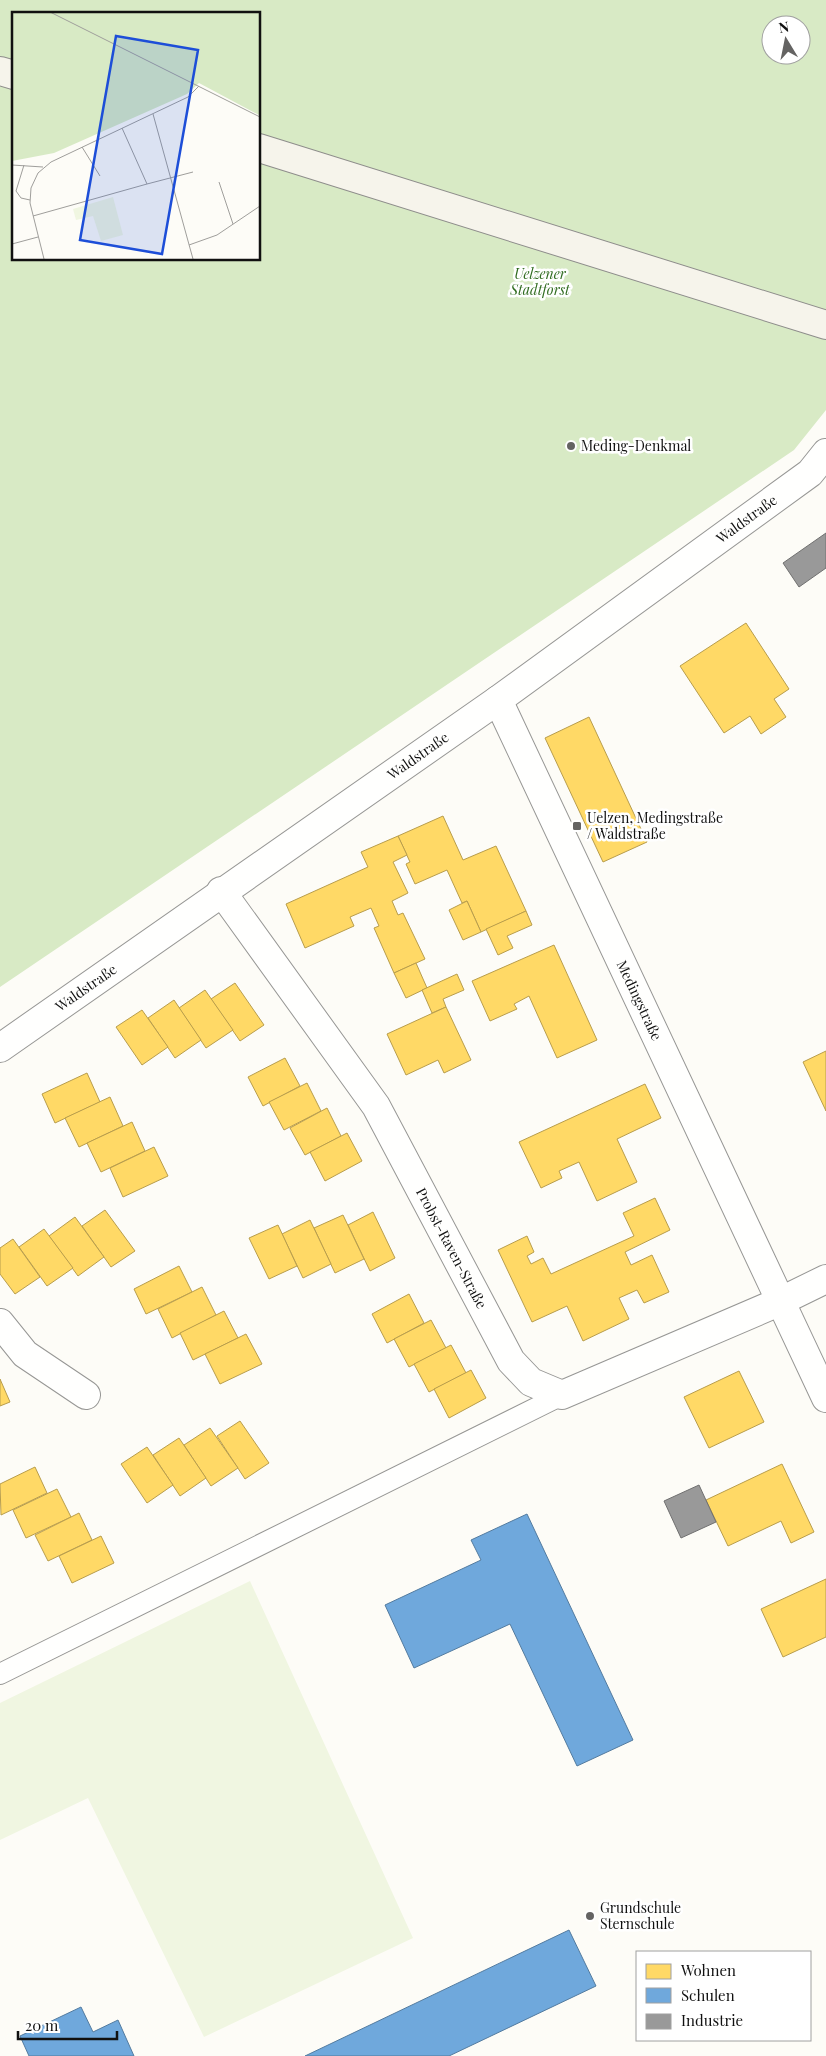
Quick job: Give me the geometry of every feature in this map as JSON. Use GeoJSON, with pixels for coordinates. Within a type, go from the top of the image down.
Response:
{"type":"FeatureCollection","features":[{"type":"Feature","properties":{"kind":"main road"},"geometry":{"type":"LineString","coordinates":[[260,148],[826,325]]}},
{"type":"Feature","properties":{"kind":"street","name":"Waldstraße"},"geometry":{"type":"LineString","coordinates":[[0,1048],[221,891],[498,700],[810,473],[826,453]]}},
{"type":"Feature","properties":{"kind":"street","name":"Medingstraße"},"geometry":{"type":"LineString","coordinates":[[498,700],[779,1302],[826,1398]]}},
{"type":"Feature","properties":{"kind":"street","name":"Probst-Raven-Straße"},"geometry":{"type":"LineString","coordinates":[[221,891],[376,1106],[511,1361],[531,1382],[562,1395]]}},
{"type":"Feature","properties":{"kind":"street"},"geometry":{"type":"LineString","coordinates":[[562,1395],[779,1302],[826,1278]]}},
{"type":"Feature","properties":{"kind":"street"},"geometry":{"type":"LineString","coordinates":[[0,1323],[25,1354],[86,1395]]}},
{"type":"Feature","properties":{"kind":"lane"},"geometry":{"type":"LineString","coordinates":[[0,1674],[562,1395]]}},
{"type":"Feature","properties":{"kind":"green space","name":"Uelzener Stadtforst"},"geometry":{"type":"Polygon","coordinates":[[[0,0],[826,0],[826,410],[794,450],[0,987],[0,0]]]}},
{"type":"Feature","properties":{"kind":"green space"},"geometry":{"type":"Polygon","coordinates":[[[250,1581],[413,1938],[204,2037],[88,1798],[0,1840],[0,1703],[250,1581]]]}},
{"type":"Feature","properties":{"kind":"building: Wohnen"},"geometry":{"type":"Polygon","coordinates":[[[746,623],[789,689],[774,699],[786,717],[761,734],[750,716],[724,733],[680,666],[746,623]]]}},
{"type":"Feature","properties":{"kind":"building: Wohnen"},"geometry":{"type":"Polygon","coordinates":[[[589,717],[647,842],[603,862],[545,738],[589,717]]]}},
{"type":"Feature","properties":{"kind":"building: Wohnen"},"geometry":{"type":"Polygon","coordinates":[[[443,816],[463,860],[496,846],[526,911],[481,932],[467,901],[462,903],[447,870],[415,884],[406,864],[410,862],[398,836],[443,816]]]}},
{"type":"Feature","properties":{"kind":"building: Wohnen"},"geometry":{"type":"Polygon","coordinates":[[[398,836],[407,855],[393,862],[408,893],[392,901],[398,915],[403,913],[425,959],[394,973],[374,928],[379,926],[371,908],[350,917],[354,926],[305,948],[286,904],[368,867],[361,852],[398,836]]]}},
{"type":"Feature","properties":{"kind":"building: Wohnen"},"geometry":{"type":"Polygon","coordinates":[[[467,901],[481,932],[463,940],[449,910],[467,901]]]}},
{"type":"Feature","properties":{"kind":"building: Wohnen"},"geometry":{"type":"Polygon","coordinates":[[[526,911],[532,925],[507,936],[513,948],[498,955],[486,929],[526,911]]]}},
{"type":"Feature","properties":{"kind":"building: Wohnen"},"geometry":{"type":"Polygon","coordinates":[[[554,945],[597,1040],[557,1058],[529,996],[514,1004],[517,1009],[490,1021],[472,981],[554,945]]]}},
{"type":"Feature","properties":{"kind":"building: Wohnen"},"geometry":{"type":"Polygon","coordinates":[[[416,963],[427,988],[406,998],[394,973],[416,963]]]}},
{"type":"Feature","properties":{"kind":"building: Wohnen"},"geometry":{"type":"Polygon","coordinates":[[[457,974],[464,990],[443,999],[446,1007],[432,1013],[422,990],[457,974]]]}},
{"type":"Feature","properties":{"kind":"building: Wohnen"},"geometry":{"type":"Polygon","coordinates":[[[235,983],[264,1025],[240,1041],[211,999],[235,983]]]}},
{"type":"Feature","properties":{"kind":"building: Wohnen"},"geometry":{"type":"Polygon","coordinates":[[[205,990],[233,1030],[206,1048],[179,1008],[205,990]]]}},
{"type":"Feature","properties":{"kind":"building: Wohnen"},"geometry":{"type":"Polygon","coordinates":[[[174,1000],[201,1040],[175,1058],[148,1018],[174,1000]]]}},
{"type":"Feature","properties":{"kind":"building: Wohnen"},"geometry":{"type":"Polygon","coordinates":[[[446,1007],[471,1060],[444,1073],[438,1060],[406,1075],[387,1034],[446,1007]]]}},
{"type":"Feature","properties":{"kind":"building: Wohnen"},"geometry":{"type":"Polygon","coordinates":[[[142,1010],[168,1047],[142,1065],[116,1027],[142,1010]]]}},
{"type":"Feature","properties":{"kind":"building: Wohnen"},"geometry":{"type":"Polygon","coordinates":[[[826,1051],[826,1111],[803,1062],[826,1051]]]}},
{"type":"Feature","properties":{"kind":"building: Wohnen"},"geometry":{"type":"Polygon","coordinates":[[[285,1058],[300,1086],[263,1106],[248,1077],[285,1058]]]}},
{"type":"Feature","properties":{"kind":"building: Wohnen"},"geometry":{"type":"Polygon","coordinates":[[[87,1073],[100,1102],[55,1123],[42,1094],[87,1073]]]}},
{"type":"Feature","properties":{"kind":"building: Wohnen"},"geometry":{"type":"Polygon","coordinates":[[[307,1083],[321,1111],[284,1130],[269,1102],[307,1083]]]}},
{"type":"Feature","properties":{"kind":"building: Wohnen"},"geometry":{"type":"Polygon","coordinates":[[[645,1084],[661,1118],[617,1139],[637,1182],[597,1201],[579,1162],[559,1171],[562,1178],[541,1188],[519,1142],[645,1084]]]}},
{"type":"Feature","properties":{"kind":"building: Wohnen"},"geometry":{"type":"Polygon","coordinates":[[[110,1097],[123,1126],[79,1147],[65,1118],[110,1097]]]}},
{"type":"Feature","properties":{"kind":"building: Wohnen"},"geometry":{"type":"Polygon","coordinates":[[[327,1108],[341,1136],[305,1155],[290,1128],[327,1108]]]}},
{"type":"Feature","properties":{"kind":"building: Wohnen"},"geometry":{"type":"Polygon","coordinates":[[[132,1122],[145,1151],[101,1172],[87,1143],[132,1122]]]}},
{"type":"Feature","properties":{"kind":"building: Wohnen"},"geometry":{"type":"Polygon","coordinates":[[[347,1133],[362,1161],[325,1181],[310,1152],[347,1133]]]}},
{"type":"Feature","properties":{"kind":"building: Wohnen"},"geometry":{"type":"Polygon","coordinates":[[[154,1147],[168,1176],[123,1197],[110,1168],[154,1147]]]}},
{"type":"Feature","properties":{"kind":"building: Wohnen"},"geometry":{"type":"Polygon","coordinates":[[[655,1198],[670,1230],[625,1252],[631,1265],[652,1255],[669,1292],[644,1303],[637,1290],[619,1298],[629,1319],[583,1341],[567,1306],[532,1322],[498,1250],[527,1236],[534,1252],[527,1256],[531,1264],[543,1258],[551,1274],[634,1236],[623,1213],[655,1198]]]}},
{"type":"Feature","properties":{"kind":"building: Wohnen"},"geometry":{"type":"Polygon","coordinates":[[[105,1210],[135,1251],[111,1267],[82,1226],[105,1210]]]}},
{"type":"Feature","properties":{"kind":"building: Wohnen"},"geometry":{"type":"Polygon","coordinates":[[[373,1212],[395,1258],[370,1271],[348,1225],[373,1212]]]}},
{"type":"Feature","properties":{"kind":"building: Wohnen"},"geometry":{"type":"Polygon","coordinates":[[[343,1215],[364,1259],[335,1273],[314,1228],[343,1215]]]}},
{"type":"Feature","properties":{"kind":"building: Wohnen"},"geometry":{"type":"Polygon","coordinates":[[[75,1217],[104,1257],[78,1276],[49,1236],[75,1217]]]}},
{"type":"Feature","properties":{"kind":"building: Wohnen"},"geometry":{"type":"Polygon","coordinates":[[[310,1220],[331,1264],[303,1278],[282,1234],[310,1220]]]}},
{"type":"Feature","properties":{"kind":"building: Wohnen"},"geometry":{"type":"Polygon","coordinates":[[[278,1225],[297,1266],[269,1279],[249,1238],[278,1225]]]}},
{"type":"Feature","properties":{"kind":"building: Wohnen"},"geometry":{"type":"Polygon","coordinates":[[[44,1229],[73,1268],[47,1286],[19,1247],[44,1229]]]}},
{"type":"Feature","properties":{"kind":"building: Wohnen"},"geometry":{"type":"Polygon","coordinates":[[[13,1239],[40,1277],[15,1294],[0,1274],[0,1248],[13,1239]]]}},
{"type":"Feature","properties":{"kind":"building: Wohnen"},"geometry":{"type":"Polygon","coordinates":[[[179,1266],[192,1292],[146,1314],[134,1289],[179,1266]]]}},
{"type":"Feature","properties":{"kind":"building: Wohnen"},"geometry":{"type":"Polygon","coordinates":[[[202,1287],[216,1315],[172,1338],[158,1309],[202,1287]]]}},
{"type":"Feature","properties":{"kind":"building: Wohnen"},"geometry":{"type":"Polygon","coordinates":[[[409,1294],[424,1323],[387,1343],[372,1314],[409,1294]]]}},
{"type":"Feature","properties":{"kind":"building: Wohnen"},"geometry":{"type":"Polygon","coordinates":[[[224,1311],[238,1338],[193,1360],[180,1333],[224,1311]]]}},
{"type":"Feature","properties":{"kind":"building: Wohnen"},"geometry":{"type":"Polygon","coordinates":[[[431,1320],[446,1348],[409,1367],[394,1339],[431,1320]]]}},
{"type":"Feature","properties":{"kind":"building: Wohnen"},"geometry":{"type":"Polygon","coordinates":[[[246,1334],[262,1364],[220,1384],[205,1354],[246,1334]]]}},
{"type":"Feature","properties":{"kind":"building: Wohnen"},"geometry":{"type":"Polygon","coordinates":[[[451,1345],[466,1373],[429,1392],[414,1364],[451,1345]]]}},
{"type":"Feature","properties":{"kind":"building: Wohnen"},"geometry":{"type":"Polygon","coordinates":[[[471,1370],[486,1398],[449,1418],[434,1389],[471,1370]]]}},
{"type":"Feature","properties":{"kind":"building: Wohnen"},"geometry":{"type":"Polygon","coordinates":[[[739,1371],[764,1422],[709,1448],[684,1397],[739,1371]]]}},
{"type":"Feature","properties":{"kind":"building: Wohnen"},"geometry":{"type":"Polygon","coordinates":[[[0,1379],[10,1402],[0,1406],[0,1379]]]}},
{"type":"Feature","properties":{"kind":"building: Wohnen"},"geometry":{"type":"Polygon","coordinates":[[[240,1421],[269,1463],[245,1479],[217,1436],[240,1421]]]}},
{"type":"Feature","properties":{"kind":"building: Wohnen"},"geometry":{"type":"Polygon","coordinates":[[[210,1428],[238,1468],[211,1486],[184,1445],[210,1428]]]}},
{"type":"Feature","properties":{"kind":"building: Wohnen"},"geometry":{"type":"Polygon","coordinates":[[[179,1438],[206,1478],[180,1496],[153,1455],[179,1438]]]}},
{"type":"Feature","properties":{"kind":"building: Wohnen"},"geometry":{"type":"Polygon","coordinates":[[[147,1447],[173,1485],[147,1503],[121,1464],[147,1447]]]}},
{"type":"Feature","properties":{"kind":"building: Wohnen"},"geometry":{"type":"Polygon","coordinates":[[[782,1464],[814,1532],[791,1543],[781,1521],[728,1546],[706,1500],[782,1464]]]}},
{"type":"Feature","properties":{"kind":"building: Wohnen"},"geometry":{"type":"Polygon","coordinates":[[[35,1467],[47,1493],[1,1515],[0,1484],[35,1467]]]}},
{"type":"Feature","properties":{"kind":"building: Wohnen"},"geometry":{"type":"Polygon","coordinates":[[[57,1489],[71,1517],[26,1538],[13,1510],[57,1489]]]}},
{"type":"Feature","properties":{"kind":"building: Wohnen"},"geometry":{"type":"Polygon","coordinates":[[[79,1513],[92,1540],[48,1561],[35,1535],[79,1513]]]}},
{"type":"Feature","properties":{"kind":"building: Wohnen"},"geometry":{"type":"Polygon","coordinates":[[[101,1536],[114,1563],[72,1583],[59,1556],[101,1536]]]}},
{"type":"Feature","properties":{"kind":"building: Wohnen"},"geometry":{"type":"Polygon","coordinates":[[[826,1579],[826,1637],[783,1657],[761,1609],[826,1579]]]}},
{"type":"Feature","properties":{"kind":"building: Schulen"},"geometry":{"type":"Polygon","coordinates":[[[527,1514],[633,1740],[577,1766],[510,1624],[414,1668],[385,1605],[481,1560],[471,1540],[527,1514]]]}},
{"type":"Feature","properties":{"kind":"building: Schulen"},"geometry":{"type":"Polygon","coordinates":[[[569,1930],[596,1986],[449,2056],[305,2056],[569,1930]]]}},
{"type":"Feature","properties":{"kind":"building: Schulen"},"geometry":{"type":"Polygon","coordinates":[[[81,2007],[93,2032],[118,2020],[134,2056],[29,2056],[20,2036],[81,2007]]]}},
{"type":"Feature","properties":{"kind":"building: Industrie"},"geometry":{"type":"Polygon","coordinates":[[[826,533],[826,568],[799,587],[783,563],[826,533]]]}},
{"type":"Feature","properties":{"kind":"building: Industrie"},"geometry":{"type":"Polygon","coordinates":[[[699,1485],[716,1522],[681,1538],[664,1501],[699,1485]]]}},
{"type":"Feature","properties":{"kind":"place","name":"Meding-Denkmal"},"geometry":{"type":"Point","coordinates":[571,446]}},
{"type":"Feature","properties":{"kind":"place","name":"Uelzen, Medingstraße / Waldstraße"},"geometry":{"type":"Point","coordinates":[577,826]}},
{"type":"Feature","properties":{"kind":"place","name":"Grundschule Sternschule"},"geometry":{"type":"Point","coordinates":[590,1916]}}]}
